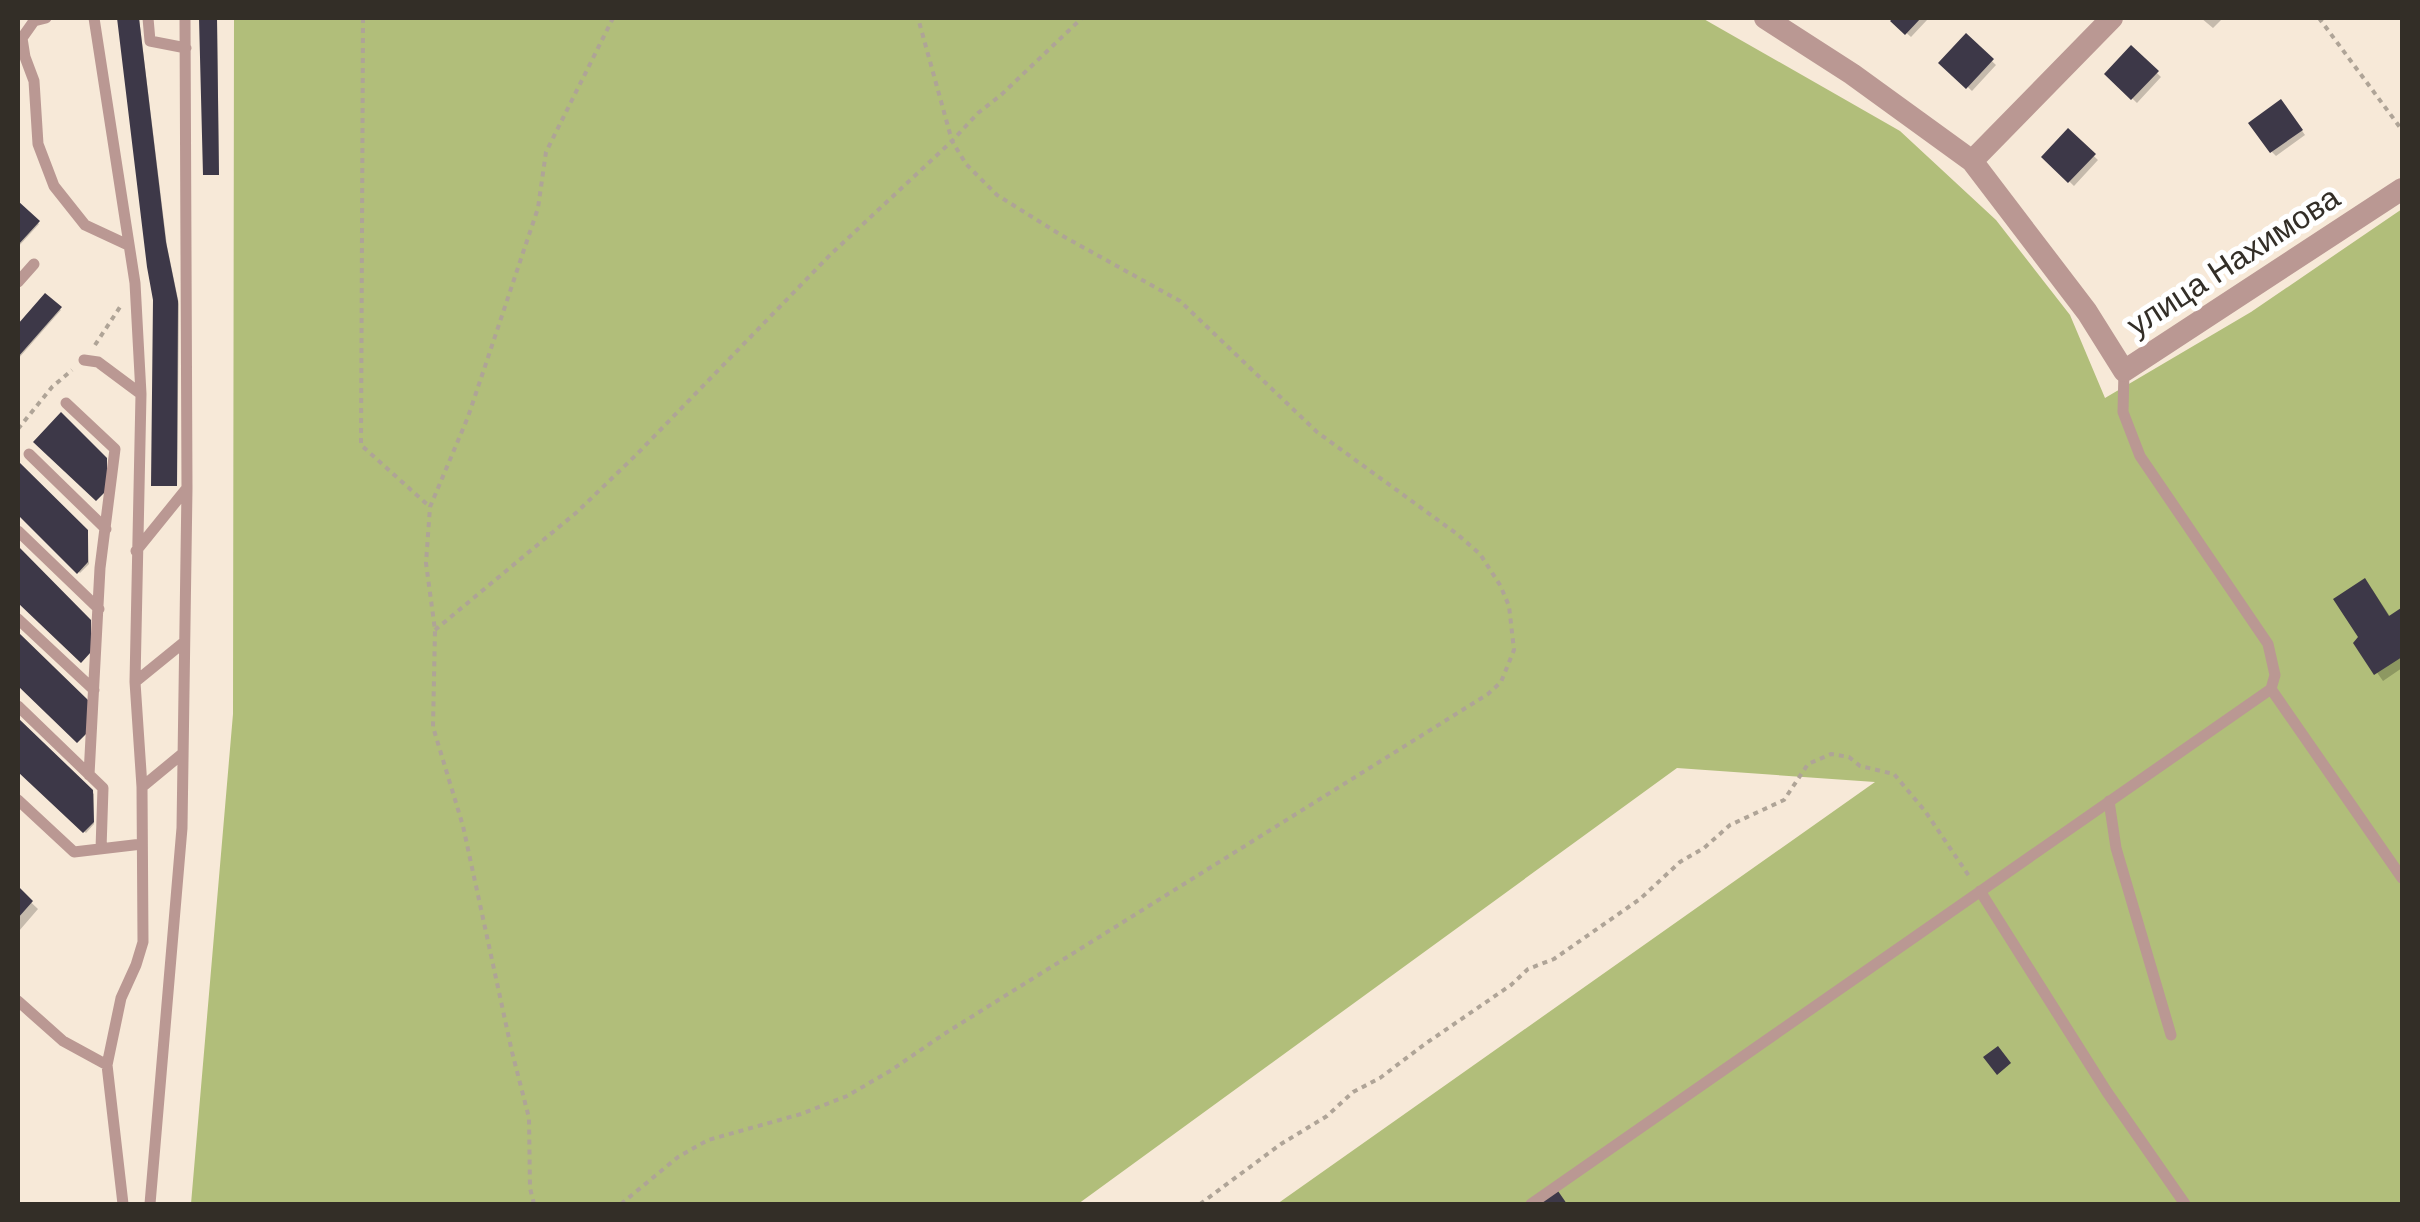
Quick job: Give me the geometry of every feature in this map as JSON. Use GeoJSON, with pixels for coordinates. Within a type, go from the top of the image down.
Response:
{"type":"FeatureCollection","features":[{"type":"Feature","properties":{"kind":"street","name":"улица Нахимова"},"geometry":{"type":"LineString","coordinates":[[1766,18],[1972,160],[2087,312],[2124,371],[2402,189]]}},
{"type":"Feature","properties":{"kind":"street"},"geometry":{"type":"LineString","coordinates":[[1972,160],[2112,18]]}},
{"type":"Feature","properties":{"kind":"lane"},"geometry":{"type":"LineString","coordinates":[[94,18],[135,284],[141,394],[134,682],[142,787],[143,942],[120,998],[107,1065],[123,1204]]}},
{"type":"Feature","properties":{"kind":"lane"},"geometry":{"type":"LineString","coordinates":[[148,18],[150,41],[186,48]]}},
{"type":"Feature","properties":{"kind":"lane"},"geometry":{"type":"LineString","coordinates":[[150,1204],[182,828],[187,488],[185,18]]}},
{"type":"Feature","properties":{"kind":"lane"},"geometry":{"type":"LineString","coordinates":[[39,19],[20,36],[34,81],[38,144],[54,186],[85,225],[128,245]]}},
{"type":"Feature","properties":{"kind":"lane"},"geometry":{"type":"LineString","coordinates":[[18,282],[34,264]]}},
{"type":"Feature","properties":{"kind":"lane"},"geometry":{"type":"LineString","coordinates":[[84,360],[98,362],[141,394]]}},
{"type":"Feature","properties":{"kind":"lane"},"geometry":{"type":"LineString","coordinates":[[1531,1204],[2270,689],[2275,675],[2268,644],[2140,456],[2123,412],[2124,371]]}},
{"type":"Feature","properties":{"kind":"lane"},"geometry":{"type":"LineString","coordinates":[[66,403],[115,449],[100,568],[89,775]]}},
{"type":"Feature","properties":{"kind":"lane"},"geometry":{"type":"LineString","coordinates":[[28,454],[106,529]]}},
{"type":"Feature","properties":{"kind":"lane"},"geometry":{"type":"LineString","coordinates":[[136,551],[187,488]]}},
{"type":"Feature","properties":{"kind":"lane"},"geometry":{"type":"LineString","coordinates":[[18,531],[99,609]]}},
{"type":"Feature","properties":{"kind":"lane"},"geometry":{"type":"LineString","coordinates":[[18,619],[94,690]]}},
{"type":"Feature","properties":{"kind":"lane"},"geometry":{"type":"LineString","coordinates":[[134,682],[183,642]]}},
{"type":"Feature","properties":{"kind":"lane"},"geometry":{"type":"LineString","coordinates":[[2270,689],[2402,878]]}},
{"type":"Feature","properties":{"kind":"lane"},"geometry":{"type":"LineString","coordinates":[[18,706],[103,788],[101,849]]}},
{"type":"Feature","properties":{"kind":"lane"},"geometry":{"type":"LineString","coordinates":[[142,787],[182,754]]}},
{"type":"Feature","properties":{"kind":"lane"},"geometry":{"type":"LineString","coordinates":[[18,800],[74,852],[142,844]]}},
{"type":"Feature","properties":{"kind":"lane"},"geometry":{"type":"LineString","coordinates":[[2110,801],[2116,848],[2171,1035]]}},
{"type":"Feature","properties":{"kind":"lane"},"geometry":{"type":"LineString","coordinates":[[1980,892],[2107,1092],[2185,1204]]}},
{"type":"Feature","properties":{"kind":"lane"},"geometry":{"type":"LineString","coordinates":[[18,1001],[62,1041],[107,1065]]}},
{"type":"Feature","properties":{"kind":"path"},"geometry":{"type":"LineString","coordinates":[[363,18],[361,445],[430,507]]}},
{"type":"Feature","properties":{"kind":"path"},"geometry":{"type":"LineString","coordinates":[[534,1204],[530,1188],[529,1118],[463,826],[433,728],[434,630],[426,563],[430,507],[468,416],[538,208],[546,152],[612,18]]}},
{"type":"Feature","properties":{"kind":"path"},"geometry":{"type":"LineString","coordinates":[[622,1204],[678,1157],[708,1140],[801,1114],[847,1096],[890,1070],[1488,694],[1501,682],[1514,650],[1509,606],[1480,554],[1318,432],[1180,301],[997,195],[966,164],[952,141],[918,18]]}},
{"type":"Feature","properties":{"kind":"path"},"geometry":{"type":"LineString","coordinates":[[434,630],[588,501],[830,255],[1082,18]]}},
{"type":"Feature","properties":{"kind":"path"},"geometry":{"type":"LineString","coordinates":[[2319,18],[2402,130]]}},
{"type":"Feature","properties":{"kind":"path"},"geometry":{"type":"LineString","coordinates":[[1200,1204],[1281,1144],[1328,1116],[1353,1092],[1380,1078],[1511,985],[1528,969],[1554,959],[1608,922],[1730,826],[1784,800],[1808,764],[1831,754],[1848,756],[1860,766],[1894,774],[1980,892]]}},
{"type":"Feature","properties":{"kind":"green space"},"geometry":{"type":"Polygon","coordinates":[[[234,18],[1702,18],[1900,131],[1996,220],[2070,315],[2105,398],[2251,312],[2402,209],[2402,1204],[1277,1204],[1875,782],[1677,768],[1078,1204],[191,1204],[233,714],[234,18]]]}},
{"type":"Feature","properties":{"kind":"building"},"geometry":{"type":"Polygon","coordinates":[[[117,18],[139,18],[166,242],[178,301],[177,486],[151,486],[153,300],[117,18]]]}},
{"type":"Feature","properties":{"kind":"building"},"geometry":{"type":"Polygon","coordinates":[[[199,18],[217,18],[219,175],[203,175],[199,18]]]}},
{"type":"Feature","properties":{"kind":"building"},"geometry":{"type":"Polygon","coordinates":[[[1921,18],[1905,35],[1890,21],[1921,18]]]}},
{"type":"Feature","properties":{"kind":"building"},"geometry":{"type":"Polygon","coordinates":[[[1966,33],[1994,59],[1966,89],[1938,63],[1966,33]]]}},
{"type":"Feature","properties":{"kind":"building"},"geometry":{"type":"Polygon","coordinates":[[[2131,45],[2159,71],[2131,100],[2104,74],[2131,45]]]}},
{"type":"Feature","properties":{"kind":"building"},"geometry":{"type":"Polygon","coordinates":[[[2281,99],[2303,130],[2270,153],[2248,123],[2281,99]]]}},
{"type":"Feature","properties":{"kind":"building"},"geometry":{"type":"Polygon","coordinates":[[[2068,128],[2096,154],[2068,183],[2041,157],[2068,128]]]}},
{"type":"Feature","properties":{"kind":"building"},"geometry":{"type":"Polygon","coordinates":[[[18,201],[40,221],[18,245],[18,201]]]}},
{"type":"Feature","properties":{"kind":"building"},"geometry":{"type":"Polygon","coordinates":[[[45,293],[62,307],[18,357],[18,324],[45,293]]]}},
{"type":"Feature","properties":{"kind":"building"},"geometry":{"type":"Polygon","coordinates":[[[61,412],[107,458],[107,490],[96,501],[33,442],[61,412]]]}},
{"type":"Feature","properties":{"kind":"building"},"geometry":{"type":"Polygon","coordinates":[[[18,461],[88,530],[88,562],[77,574],[18,515],[18,461]]]}},
{"type":"Feature","properties":{"kind":"building"},"geometry":{"type":"Polygon","coordinates":[[[18,546],[91,620],[91,652],[81,663],[18,603],[18,546]]]}},
{"type":"Feature","properties":{"kind":"building"},"geometry":{"type":"Polygon","coordinates":[[[2365,578],[2389,616],[2401,608],[2402,611],[2402,657],[2374,675],[2353,643],[2358,637],[2333,599],[2365,578]]]}},
{"type":"Feature","properties":{"kind":"building"},"geometry":{"type":"Polygon","coordinates":[[[18,632],[88,700],[88,732],[77,743],[18,686],[18,632]]]}},
{"type":"Feature","properties":{"kind":"building"},"geometry":{"type":"Polygon","coordinates":[[[18,718],[93,790],[94,822],[83,833],[18,772],[18,718]]]}},
{"type":"Feature","properties":{"kind":"building"},"geometry":{"type":"Polygon","coordinates":[[[18,886],[33,901],[18,918],[18,886]]]}},
{"type":"Feature","properties":{"kind":"building"},"geometry":{"type":"Polygon","coordinates":[[[1998,1046],[2011,1063],[1997,1075],[1983,1057],[1998,1046]]]}},
{"type":"Feature","properties":{"kind":"building"},"geometry":{"type":"Polygon","coordinates":[[[1558,1191],[1567,1204],[1538,1204],[1558,1191]]]}}]}
